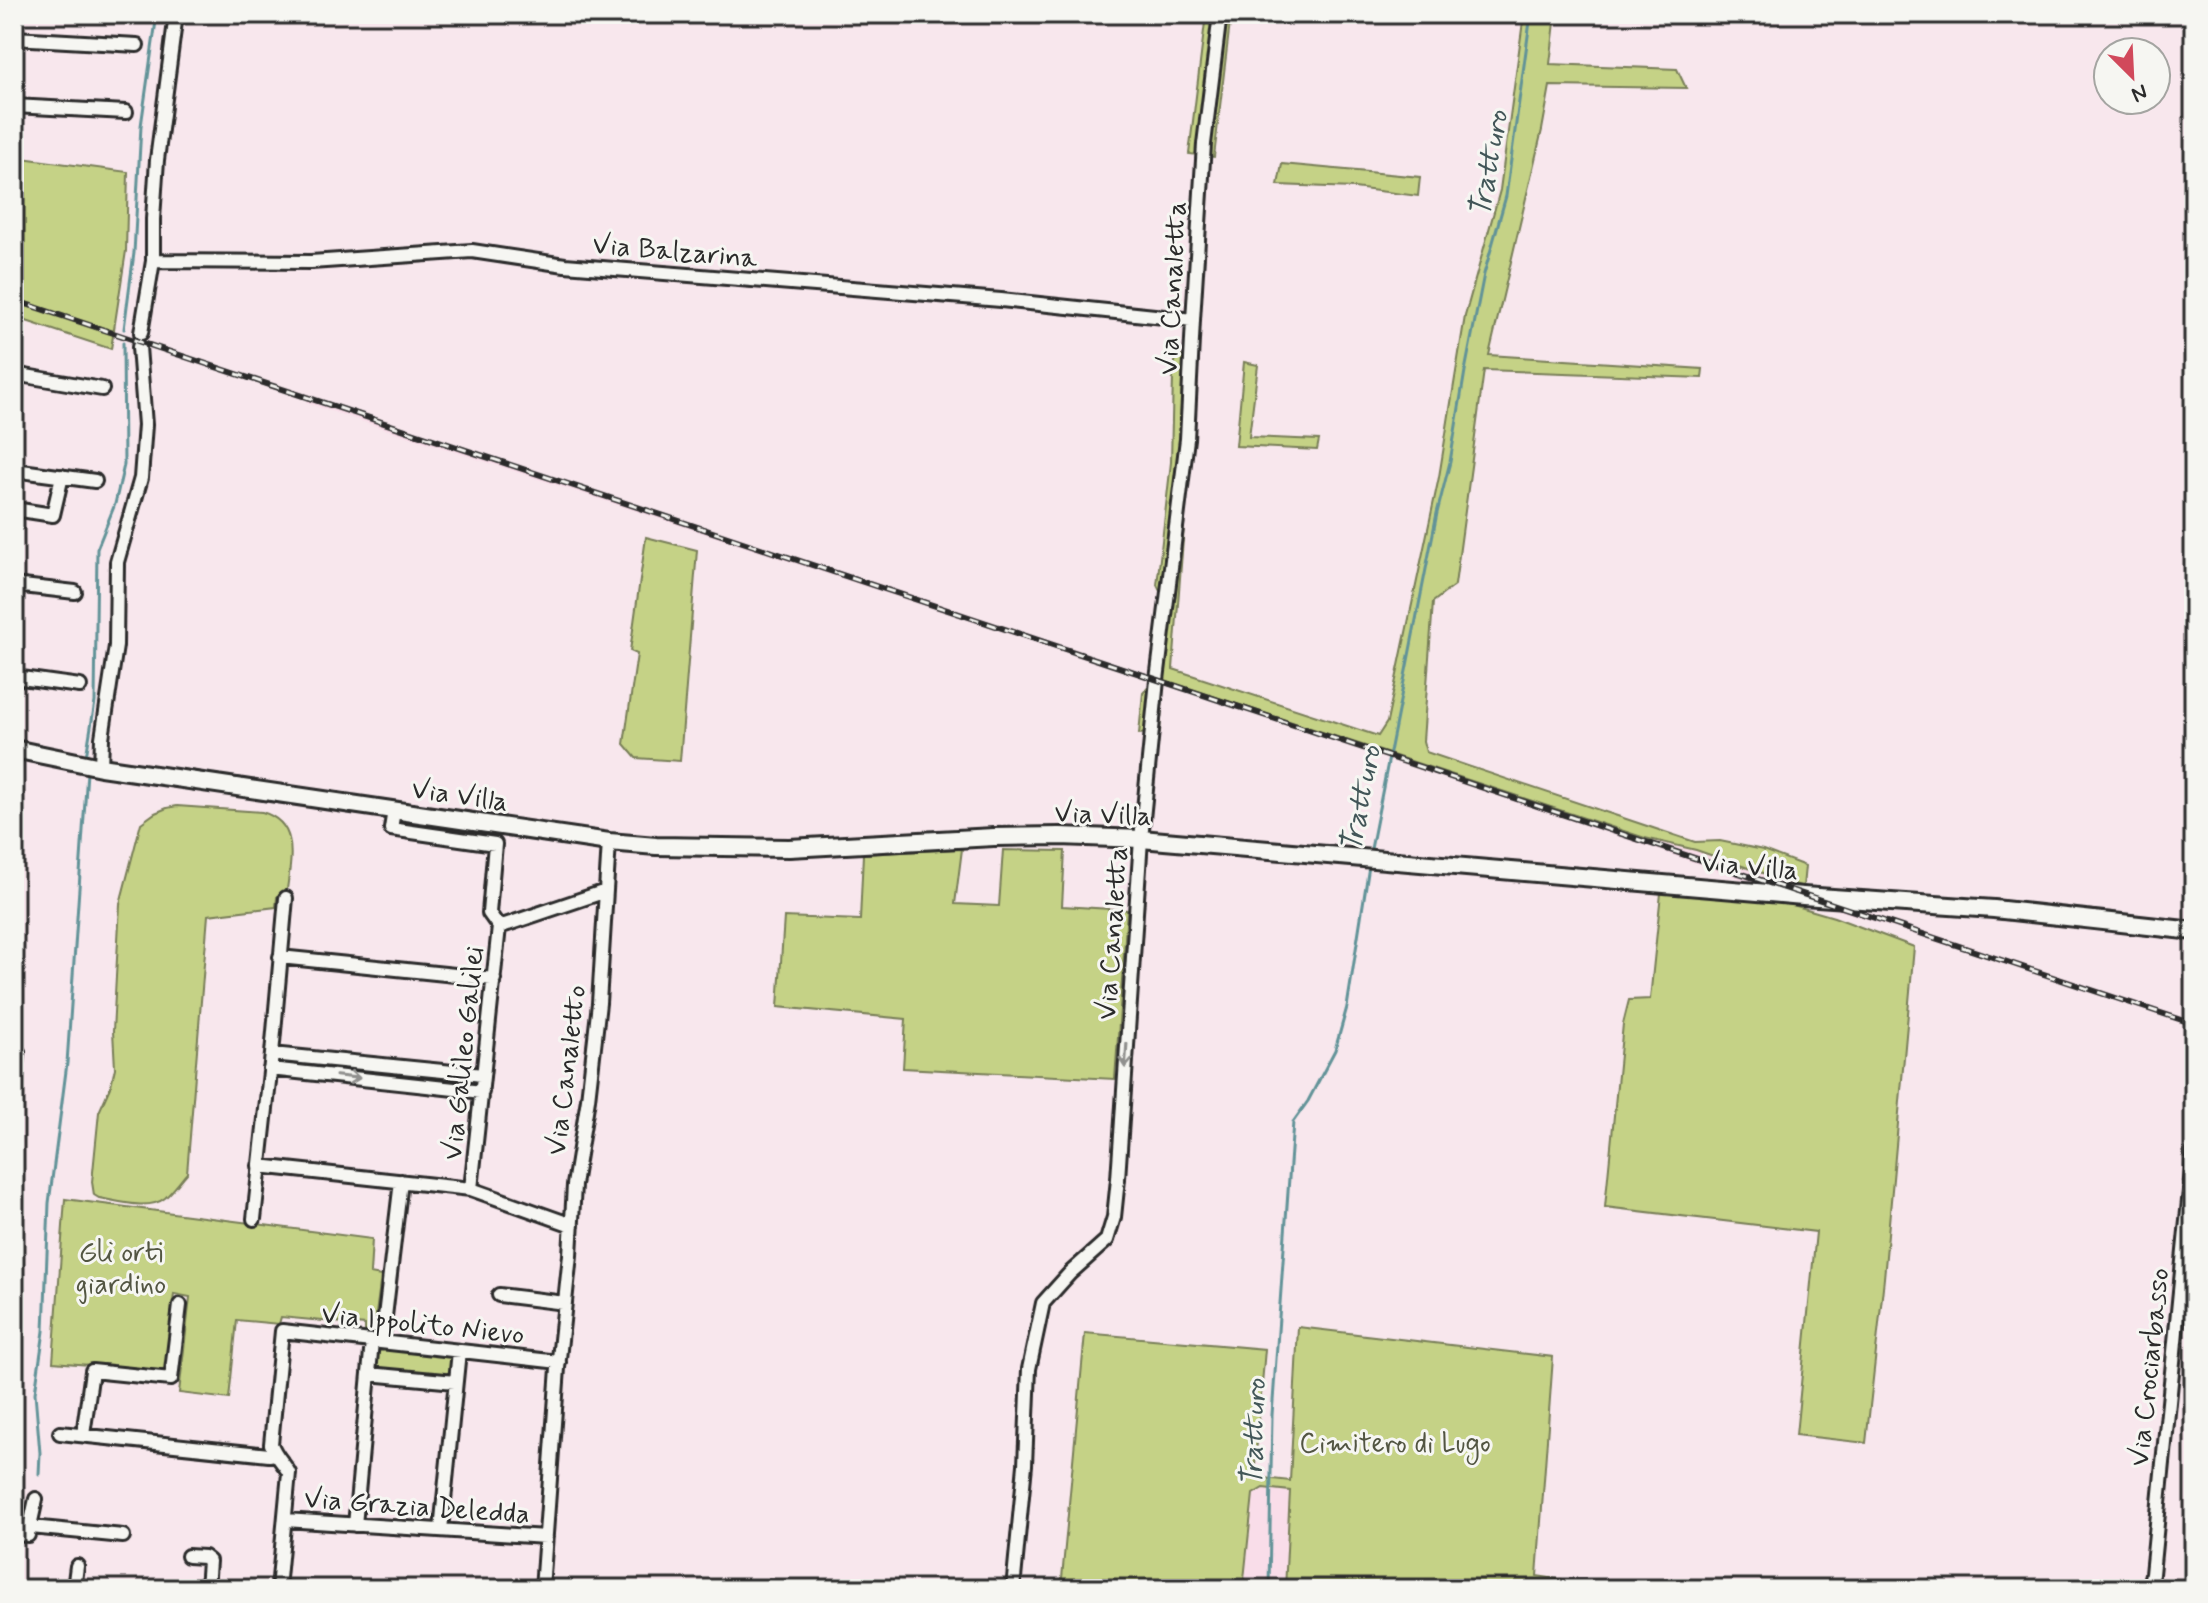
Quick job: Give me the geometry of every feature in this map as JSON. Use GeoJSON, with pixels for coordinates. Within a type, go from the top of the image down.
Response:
{"type":"FeatureCollection","features":[{"type":"Feature","properties":{"kind":"street"},"geometry":{"type":"LineString","coordinates":[[141,333],[153,261],[157,160],[176,14]]}},
{"type":"Feature","properties":{"kind":"street","name":"Via Canaletta"},"geometry":{"type":"LineString","coordinates":[[1013,1589],[1025,1465],[1029,1369],[1043,1303],[1070,1273],[1107,1240],[1114,1217],[1141,839],[1187,439],[1204,144],[1220,14]]}},
{"type":"Feature","properties":{"kind":"street"},"geometry":{"type":"LineString","coordinates":[[14,38],[137,45]]}},
{"type":"Feature","properties":{"kind":"street"},"geometry":{"type":"LineString","coordinates":[[14,106],[126,112]]}},
{"type":"Feature","properties":{"kind":"street","name":"Via Balzarina"},"geometry":{"type":"LineString","coordinates":[[153,261],[311,262],[472,251],[565,265],[1001,300],[1193,320]]}},
{"type":"Feature","properties":{"kind":"street"},"geometry":{"type":"LineString","coordinates":[[101,767],[102,738],[116,646],[117,562],[141,478],[145,425],[139,347]]}},
{"type":"Feature","properties":{"kind":"street"},"geometry":{"type":"LineString","coordinates":[[14,374],[102,389]]}},
{"type":"Feature","properties":{"kind":"street"},"geometry":{"type":"LineString","coordinates":[[14,470],[95,481]]}},
{"type":"Feature","properties":{"kind":"street"},"geometry":{"type":"LineString","coordinates":[[14,509],[53,515],[62,476]]}},
{"type":"Feature","properties":{"kind":"street"},"geometry":{"type":"LineString","coordinates":[[14,585],[75,592]]}},
{"type":"Feature","properties":{"kind":"street"},"geometry":{"type":"LineString","coordinates":[[14,677],[80,686]]}},
{"type":"Feature","properties":{"kind":"street","name":"Via Villa"},"geometry":{"type":"LineString","coordinates":[[14,749],[101,767],[609,842],[656,846],[789,848],[994,837],[1141,839],[1803,896],[1994,909],[2194,931]]}},
{"type":"Feature","properties":{"kind":"street"},"geometry":{"type":"LineString","coordinates":[[394,810],[391,829],[495,844],[489,913],[499,927]]}},
{"type":"Feature","properties":{"kind":"street","name":"Via Canaletto"},"geometry":{"type":"LineString","coordinates":[[542,1589],[574,1185],[599,1003],[609,842]]}},
{"type":"Feature","properties":{"kind":"street","name":"Via Galileo Galilei"},"geometry":{"type":"LineString","coordinates":[[572,1225],[471,1189],[499,927],[606,891]]}},
{"type":"Feature","properties":{"kind":"street"},"geometry":{"type":"LineString","coordinates":[[254,1219],[286,898]]}},
{"type":"Feature","properties":{"kind":"street"},"geometry":{"type":"LineString","coordinates":[[280,957],[494,979]]}},
{"type":"Feature","properties":{"kind":"street"},"geometry":{"type":"LineString","coordinates":[[14,1100],[16,1052]]}},
{"type":"Feature","properties":{"kind":"street"},"geometry":{"type":"LineString","coordinates":[[272,1054],[483,1075]]}},
{"type":"Feature","properties":{"kind":"street"},"geometry":{"type":"LineString","coordinates":[[270,1069],[482,1092]]}},
{"type":"Feature","properties":{"kind":"street","name":"Via Crociarbasso"},"geometry":{"type":"LineString","coordinates":[[2148,1589],[2152,1574],[2194,1150]]}},
{"type":"Feature","properties":{"kind":"street"},"geometry":{"type":"LineString","coordinates":[[259,1166],[471,1189]]}},
{"type":"Feature","properties":{"kind":"street"},"geometry":{"type":"LineString","coordinates":[[355,1525],[369,1374],[377,1342],[401,1181]]}},
{"type":"Feature","properties":{"kind":"street"},"geometry":{"type":"LineString","coordinates":[[499,1295],[565,1303]]}},
{"type":"Feature","properties":{"kind":"street"},"geometry":{"type":"LineString","coordinates":[[83,1435],[92,1371],[171,1379],[180,1305]]}},
{"type":"Feature","properties":{"kind":"street","name":"Via Ippolito Nievo"},"geometry":{"type":"LineString","coordinates":[[275,1454],[271,1444],[282,1331],[559,1362]]}},
{"type":"Feature","properties":{"kind":"street"},"geometry":{"type":"LineString","coordinates":[[441,1530],[459,1351]]}},
{"type":"Feature","properties":{"kind":"street"},"geometry":{"type":"LineString","coordinates":[[369,1374],[455,1382]]}},
{"type":"Feature","properties":{"kind":"street"},"geometry":{"type":"LineString","coordinates":[[60,1433],[275,1454],[289,1473],[278,1589]]}},
{"type":"Feature","properties":{"kind":"street"},"geometry":{"type":"LineString","coordinates":[[14,1534],[28,1535],[36,1499]]}},
{"type":"Feature","properties":{"kind":"street","name":"Via Grazia Deledda"},"geometry":{"type":"LineString","coordinates":[[285,1520],[546,1537]]}},
{"type":"Feature","properties":{"kind":"street"},"geometry":{"type":"LineString","coordinates":[[31,1527],[123,1536]]}},
{"type":"Feature","properties":{"kind":"street"},"geometry":{"type":"LineString","coordinates":[[188,1556],[204,1557],[209,1561],[207,1589]]}},
{"type":"Feature","properties":{"kind":"street"},"geometry":{"type":"LineString","coordinates":[[74,1589],[77,1566]]}},
{"type":"Feature","properties":{"kind":"shaded area"},"geometry":{"type":"Polygon","coordinates":[[[308,396],[940,604],[1155,677],[1154,681],[306,403],[308,396]]]}},
{"type":"Feature","properties":{"kind":"shaded area"},"geometry":{"type":"Polygon","coordinates":[[[1164,680],[1803,887],[1754,884],[1163,684],[1164,680]]]}},
{"type":"Feature","properties":{"kind":"shaded area"},"geometry":{"type":"Polygon","coordinates":[[[1837,902],[2194,1021],[2194,1025],[1817,903],[1837,902]]]}},
{"type":"Feature","properties":{"kind":"shaded area"},"geometry":{"type":"Polygon","coordinates":[[[1263,1488],[1290,1491],[1285,1589],[1243,1589],[1253,1494],[1263,1488]]]}},
{"type":"Feature","properties":{"kind":"green space"},"geometry":{"type":"Polygon","coordinates":[[[1206,14],[1231,14],[1214,157],[1189,154],[1206,14]]]}},
{"type":"Feature","properties":{"kind":"green space"},"geometry":{"type":"Polygon","coordinates":[[[1524,14],[1556,14],[1550,64],[1677,69],[1686,88],[1550,86],[1489,355],[1703,369],[1702,378],[1484,370],[1455,585],[1433,602],[1423,741],[1426,752],[1695,842],[1720,841],[1763,850],[1805,866],[1803,887],[1164,680],[1160,732],[1139,734],[1143,693],[1154,681],[1163,597],[1157,585],[1171,462],[1176,356],[1197,357],[1173,669],[1378,736],[1387,722],[1439,477],[1465,316],[1500,190],[1524,14]]]}},
{"type":"Feature","properties":{"kind":"green space"},"geometry":{"type":"Polygon","coordinates":[[[14,157],[128,172],[126,251],[111,349],[14,317],[14,157]]]}},
{"type":"Feature","properties":{"kind":"green space"},"geometry":{"type":"Polygon","coordinates":[[[1282,164],[1420,177],[1418,196],[1354,188],[1278,185],[1282,164]]]}},
{"type":"Feature","properties":{"kind":"green space"},"geometry":{"type":"Polygon","coordinates":[[[1244,362],[1258,365],[1249,437],[1319,440],[1317,450],[1236,446],[1244,362]]]}},
{"type":"Feature","properties":{"kind":"green space"},"geometry":{"type":"Polygon","coordinates":[[[646,537],[697,550],[680,761],[636,758],[624,744],[637,654],[630,651],[646,537]]]}},
{"type":"Feature","properties":{"kind":"green space"},"geometry":{"type":"Polygon","coordinates":[[[177,806],[262,812],[275,818],[288,836],[291,860],[286,898],[277,897],[276,907],[208,915],[187,1173],[158,1202],[133,1204],[99,1198],[94,1195],[92,1182],[99,1112],[115,1068],[113,1031],[120,904],[141,823],[155,813],[177,806]]]}},
{"type":"Feature","properties":{"kind":"green space"},"geometry":{"type":"Polygon","coordinates":[[[962,849],[955,904],[999,906],[1003,850],[1065,851],[1062,906],[1127,910],[1115,1079],[903,1068],[906,1019],[778,1007],[784,917],[860,920],[863,854],[962,849]]]}},
{"type":"Feature","properties":{"kind":"green space"},"geometry":{"type":"Polygon","coordinates":[[[1661,893],[1786,903],[1914,947],[1866,1443],[1796,1435],[1816,1232],[1605,1207],[1623,1024],[1629,1000],[1650,999],[1661,893]]]}},
{"type":"Feature","properties":{"kind":"green space","name":"Gli orti giardino"},"geometry":{"type":"Polygon","coordinates":[[[65,1199],[372,1239],[370,1274],[381,1276],[373,1332],[365,1331],[365,1325],[281,1317],[279,1324],[237,1320],[229,1399],[179,1393],[190,1297],[174,1294],[165,1371],[53,1362],[65,1199]]]}},
{"type":"Feature","properties":{"kind":"green space","name":"Cimitero di Lugo"},"geometry":{"type":"Polygon","coordinates":[[[1298,1327],[1553,1357],[1537,1576],[1618,1589],[1285,1589],[1290,1491],[1263,1488],[1253,1494],[1243,1589],[1061,1589],[1085,1333],[1265,1349],[1254,1477],[1290,1481],[1298,1327]]]}},
{"type":"Feature","properties":{"kind":"green space"},"geometry":{"type":"Polygon","coordinates":[[[375,1348],[454,1356],[453,1379],[372,1372],[375,1348]]]}},
{"type":"Feature","properties":{"kind":"waterway"},"geometry":{"type":"LineString","coordinates":[[124,329],[134,253],[141,126],[157,14]]}},
{"type":"Feature","properties":{"kind":"waterway","name":"Tratturo"},"geometry":{"type":"LineString","coordinates":[[1370,854],[1437,513],[1450,462],[1484,274],[1506,196],[1531,14]]}},
{"type":"Feature","properties":{"kind":"waterway"},"geometry":{"type":"LineString","coordinates":[[86,757],[95,702],[97,549],[115,504],[124,465],[123,343]]}},
{"type":"Feature","properties":{"kind":"waterway"},"geometry":{"type":"LineString","coordinates":[[39,1474],[35,1393],[44,1331],[49,1203],[67,1063],[87,772]]}},
{"type":"Feature","properties":{"kind":"waterway","name":"Tratturo"},"geometry":{"type":"LineString","coordinates":[[1269,1589],[1272,1415],[1293,1122],[1335,1050],[1347,1007],[1369,866]]}},
{"type":"Feature","properties":{"kind":"railway"},"geometry":{"type":"LineString","coordinates":[[14,300],[2194,1024]]}}]}
